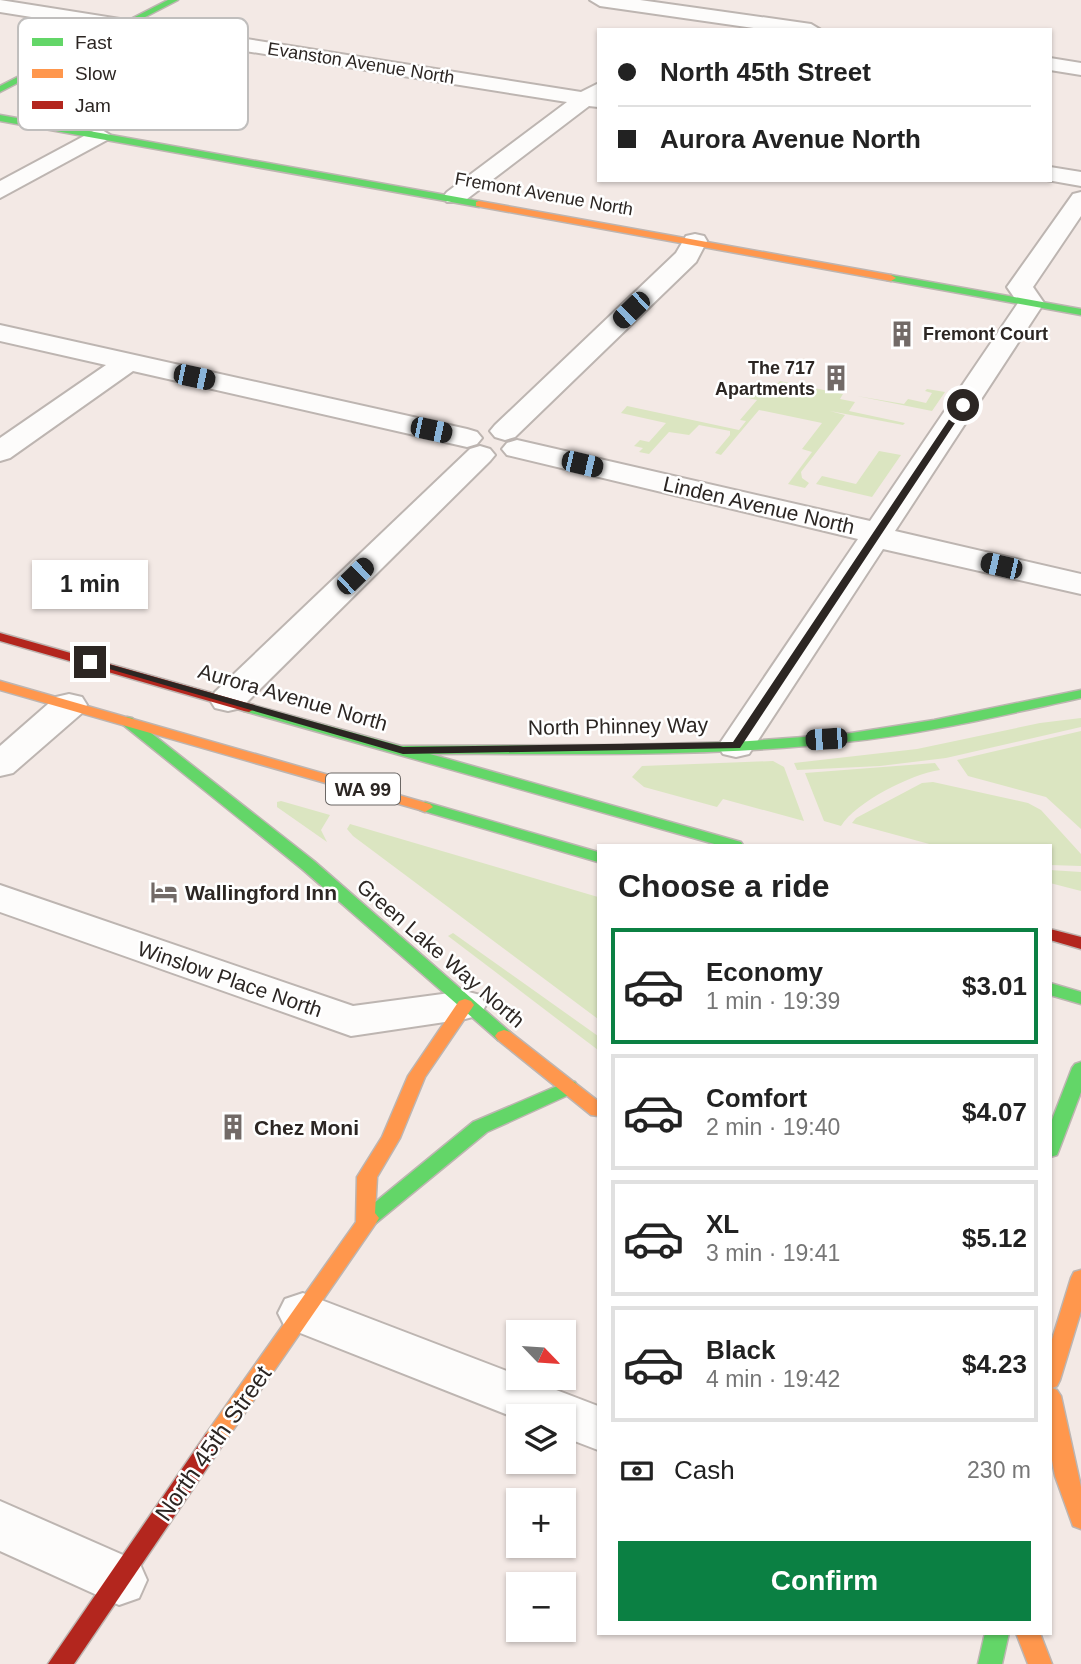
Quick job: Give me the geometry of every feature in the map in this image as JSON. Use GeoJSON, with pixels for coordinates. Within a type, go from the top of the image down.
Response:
{"type":"FeatureCollection","features":[{"type":"Feature","properties":{"kind":"main road"},"geometry":{"type":"LineString","coordinates":[[140,18],[174,0]]}},
{"type":"Feature","properties":{"kind":"main road"},"geometry":{"type":"LineString","coordinates":[[0,89],[18,80]]}},
{"type":"Feature","properties":{"kind":"main road","name":"Fremont Avenue North"},"geometry":{"type":"LineString","coordinates":[[0,118],[18,121]]}},
{"type":"Feature","properties":{"kind":"main road","name":"Fremont Avenue North"},"geometry":{"type":"LineString","coordinates":[[70,130],[454,197],[1081,312]]}},
{"type":"Feature","properties":{"kind":"main road","name":"Aurora Avenue North"},"geometry":{"type":"LineString","coordinates":[[0,637],[732,844]]}},
{"type":"Feature","properties":{"kind":"main road","name":"WA 99"},"geometry":{"type":"LineString","coordinates":[[0,685],[597,858]]}},
{"type":"Feature","properties":{"kind":"main road","name":"North Phinney Way"},"geometry":{"type":"LineString","coordinates":[[403,750],[736,746],[896,731],[1081,694]]}},
{"type":"Feature","properties":{"kind":"main road","name":"Green Lake Way North"},"geometry":{"type":"LineString","coordinates":[[127,721],[308,865],[465,1005],[597,1109]]}},
{"type":"Feature","properties":{"kind":"main road"},"geometry":{"type":"LineString","coordinates":[[1052,935],[1081,943]]}},
{"type":"Feature","properties":{"kind":"main road"},"geometry":{"type":"LineString","coordinates":[[1052,990],[1081,998]]}},
{"type":"Feature","properties":{"kind":"main road"},"geometry":{"type":"LineString","coordinates":[[365,1221],[367,1177],[391,1138],[417,1076],[465,1005]]}},
{"type":"Feature","properties":{"kind":"main road"},"geometry":{"type":"LineString","coordinates":[[1052,1145],[1081,1068]]}},
{"type":"Feature","properties":{"kind":"main road","name":"North 45th Street"},"geometry":{"type":"LineString","coordinates":[[60,1664],[365,1221],[480,1127],[569,1087]]}},
{"type":"Feature","properties":{"kind":"main road"},"geometry":{"type":"LineString","coordinates":[[1053,1355],[1081,1278]]}},
{"type":"Feature","properties":{"kind":"main road"},"geometry":{"type":"LineString","coordinates":[[1052,1406],[1066,1476],[1081,1519]]}},
{"type":"Feature","properties":{"kind":"main road"},"geometry":{"type":"LineString","coordinates":[[990,1664],[997,1635]]}},
{"type":"Feature","properties":{"kind":"main road"},"geometry":{"type":"LineString","coordinates":[[1029,1635],[1040,1664]]}},
{"type":"Feature","properties":{"kind":"street"},"geometry":{"type":"LineString","coordinates":[[600,0],[796,28]]}},
{"type":"Feature","properties":{"kind":"street"},"geometry":{"type":"LineString","coordinates":[[680,28],[717,0]]}},
{"type":"Feature","properties":{"kind":"street","name":"Evanston Avenue North"},"geometry":{"type":"LineString","coordinates":[[0,6],[75,18]]}},
{"type":"Feature","properties":{"kind":"street","name":"Evanston Avenue North"},"geometry":{"type":"LineString","coordinates":[[248,44],[594,96]]}},
{"type":"Feature","properties":{"kind":"street"},"geometry":{"type":"LineString","coordinates":[[1052,64],[1081,68]]}},
{"type":"Feature","properties":{"kind":"street"},"geometry":{"type":"LineString","coordinates":[[454,197],[594,96]]}},
{"type":"Feature","properties":{"kind":"street"},"geometry":{"type":"LineString","coordinates":[[0,191],[99,135]]}},
{"type":"Feature","properties":{"kind":"street"},"geometry":{"type":"LineString","coordinates":[[1052,174],[1081,179]]}},
{"type":"Feature","properties":{"kind":"street"},"geometry":{"type":"LineString","coordinates":[[736,746],[1031,303],[1020,287],[1081,199]]}},
{"type":"Feature","properties":{"kind":"street"},"geometry":{"type":"LineString","coordinates":[[228,700],[474,447],[483,431],[511,440],[687,257],[695,242]]}},
{"type":"Feature","properties":{"kind":"street"},"geometry":{"type":"LineString","coordinates":[[0,333],[474,447]]}},
{"type":"Feature","properties":{"kind":"street"},"geometry":{"type":"LineString","coordinates":[[0,452],[128,362]]}},
{"type":"Feature","properties":{"kind":"street","name":"Linden Avenue North"},"geometry":{"type":"LineString","coordinates":[[511,440],[856,527],[894,542],[1081,584]]}},
{"type":"Feature","properties":{"kind":"street"},"geometry":{"type":"LineString","coordinates":[[0,765],[69,705]]}},
{"type":"Feature","properties":{"kind":"street","name":"Winslow Place North"},"geometry":{"type":"LineString","coordinates":[[0,898],[351,1021],[465,1005]]}},
{"type":"Feature","properties":{"kind":"street"},"geometry":{"type":"LineString","coordinates":[[303,1313],[597,1428]]}},
{"type":"Feature","properties":{"kind":"street"},"geometry":{"type":"LineString","coordinates":[[0,1525],[119,1580]]}},
{"type":"Feature","properties":{"kind":"green space"},"geometry":{"type":"Polygon","coordinates":[[[780,381],[843,394],[840,399],[855,402],[849,411],[905,423],[903,425],[830,411],[845,415],[801,472],[802,478],[809,483],[805,488],[788,484],[812,452],[802,449],[822,423],[759,410],[721,455],[715,453],[730,435],[730,431],[699,425],[689,435],[669,432],[649,454],[639,452],[643,448],[634,446],[640,440],[649,442],[666,423],[621,413],[627,406],[739,430],[746,421],[740,420],[757,400],[722,392],[725,389],[766,397],[780,381]]]}},
{"type":"Feature","properties":{"kind":"green space"},"geometry":{"type":"Polygon","coordinates":[[[925,391],[945,392],[932,411],[857,396],[904,404],[908,399],[926,403],[932,393],[925,391]]]}},
{"type":"Feature","properties":{"kind":"green space"},"geometry":{"type":"Polygon","coordinates":[[[879,451],[901,455],[872,497],[816,484],[822,476],[856,484],[879,451]]]}},
{"type":"Feature","properties":{"kind":"green space"},"geometry":{"type":"Polygon","coordinates":[[[1081,718],[1081,727],[946,758],[880,766],[797,770],[794,763],[917,749],[1040,723],[1081,718]]]}},
{"type":"Feature","properties":{"kind":"green space"},"geometry":{"type":"Polygon","coordinates":[[[1081,731],[1081,829],[1046,797],[968,776],[957,760],[1081,731]]]}},
{"type":"Feature","properties":{"kind":"green space"},"geometry":{"type":"Polygon","coordinates":[[[773,761],[784,767],[804,821],[723,799],[717,807],[644,787],[632,777],[642,766],[773,761]]]}},
{"type":"Feature","properties":{"kind":"green space"},"geometry":{"type":"Polygon","coordinates":[[[935,763],[940,770],[914,777],[885,790],[848,817],[841,826],[824,821],[805,773],[935,763]]]}},
{"type":"Feature","properties":{"kind":"green space"},"geometry":{"type":"Polygon","coordinates":[[[933,782],[1028,803],[1041,810],[1081,854],[1081,866],[1052,865],[1052,844],[929,844],[852,823],[856,818],[922,783],[933,782]]]}},
{"type":"Feature","properties":{"kind":"green space"},"geometry":{"type":"Polygon","coordinates":[[[277,802],[330,815],[321,830],[327,842],[277,807],[277,802]]]}},
{"type":"Feature","properties":{"kind":"green space"},"geometry":{"type":"Polygon","coordinates":[[[350,824],[597,897],[597,1018],[353,836],[347,829],[350,824]]]}},
{"type":"Feature","properties":{"kind":"green space"},"geometry":{"type":"Polygon","coordinates":[[[1052,870],[1081,872],[1081,891],[1052,884],[1052,870]]]}},
{"type":"Feature","properties":{"kind":"green space"},"geometry":{"type":"Polygon","coordinates":[[[453,933],[597,1035],[597,1049],[448,936],[453,933]]]}},
{"type":"Feature","properties":{"kind":"traffic: fast"},"geometry":{"type":"LineString","coordinates":[[139,18],[174,0]]}},
{"type":"Feature","properties":{"kind":"traffic: fast"},"geometry":{"type":"LineString","coordinates":[[0,89],[18,80]]}},
{"type":"Feature","properties":{"kind":"traffic: fast"},"geometry":{"type":"LineString","coordinates":[[0,118],[18,121]]}},
{"type":"Feature","properties":{"kind":"traffic: fast"},"geometry":{"type":"LineString","coordinates":[[67,130],[479,204]]}},
{"type":"Feature","properties":{"kind":"traffic: fast"},"geometry":{"type":"LineString","coordinates":[[891,278],[1081,312]]}},
{"type":"Feature","properties":{"kind":"traffic: fast"},"geometry":{"type":"LineString","coordinates":[[403,750],[680,748],[790,743],[905,730],[1081,694]]}},
{"type":"Feature","properties":{"kind":"traffic: fast"},"geometry":{"type":"LineString","coordinates":[[249,708],[731,844]]}},
{"type":"Feature","properties":{"kind":"traffic: fast"},"geometry":{"type":"LineString","coordinates":[[127,721],[308,865],[504,1036]]}},
{"type":"Feature","properties":{"kind":"traffic: fast"},"geometry":{"type":"LineString","coordinates":[[425,807],[597,857]]}},
{"type":"Feature","properties":{"kind":"traffic: fast"},"geometry":{"type":"LineString","coordinates":[[1052,990],[1081,998]]}},
{"type":"Feature","properties":{"kind":"traffic: fast"},"geometry":{"type":"LineString","coordinates":[[1052,1145],[1081,1068]]}},
{"type":"Feature","properties":{"kind":"traffic: fast"},"geometry":{"type":"LineString","coordinates":[[369,1218],[480,1127],[569,1087]]}},
{"type":"Feature","properties":{"kind":"traffic: fast"},"geometry":{"type":"LineString","coordinates":[[990,1664],[997,1635]]}},
{"type":"Feature","properties":{"kind":"traffic: slow"},"geometry":{"type":"LineString","coordinates":[[479,204],[891,278]]}},
{"type":"Feature","properties":{"kind":"traffic: slow"},"geometry":{"type":"LineString","coordinates":[[0,685],[425,807]]}},
{"type":"Feature","properties":{"kind":"traffic: slow"},"geometry":{"type":"LineString","coordinates":[[365,1221],[367,1177],[391,1138],[417,1076],[465,1005]]}},
{"type":"Feature","properties":{"kind":"traffic: slow"},"geometry":{"type":"LineString","coordinates":[[504,1036],[597,1109]]}},
{"type":"Feature","properties":{"kind":"traffic: slow"},"geometry":{"type":"LineString","coordinates":[[214,1440],[369,1218]]}},
{"type":"Feature","properties":{"kind":"traffic: slow"},"geometry":{"type":"LineString","coordinates":[[1052,1373],[1081,1278]]}},
{"type":"Feature","properties":{"kind":"traffic: slow"},"geometry":{"type":"LineString","coordinates":[[1052,1406],[1066,1476],[1081,1519]]}},
{"type":"Feature","properties":{"kind":"traffic: slow"},"geometry":{"type":"LineString","coordinates":[[1029,1635],[1040,1664]]}},
{"type":"Feature","properties":{"kind":"traffic: jam"},"geometry":{"type":"LineString","coordinates":[[0,637],[249,708]]}},
{"type":"Feature","properties":{"kind":"traffic: jam"},"geometry":{"type":"LineString","coordinates":[[1052,935],[1081,943]]}},
{"type":"Feature","properties":{"kind":"traffic: jam"},"geometry":{"type":"LineString","coordinates":[[60,1664],[214,1440]]}},
{"type":"Feature","properties":{"kind":"place","name":"Fremont Court"},"geometry":{"type":"Point","coordinates":[902,334]}},
{"type":"Feature","properties":{"kind":"place","name":"The 717 Apartments"},"geometry":{"type":"Point","coordinates":[836,378]}},
{"type":"Feature","properties":{"kind":"place","name":"Wallingford Inn"},"geometry":{"type":"Point","coordinates":[164,892]}},
{"type":"Feature","properties":{"kind":"place","name":"Chez Moni"},"geometry":{"type":"Point","coordinates":[233,1127]}},
{"type":"Feature","properties":{"kind":"route"},"geometry":{"type":"LineString","coordinates":[[90,662],[403,750],[736,746],[963,405]]}}]}
